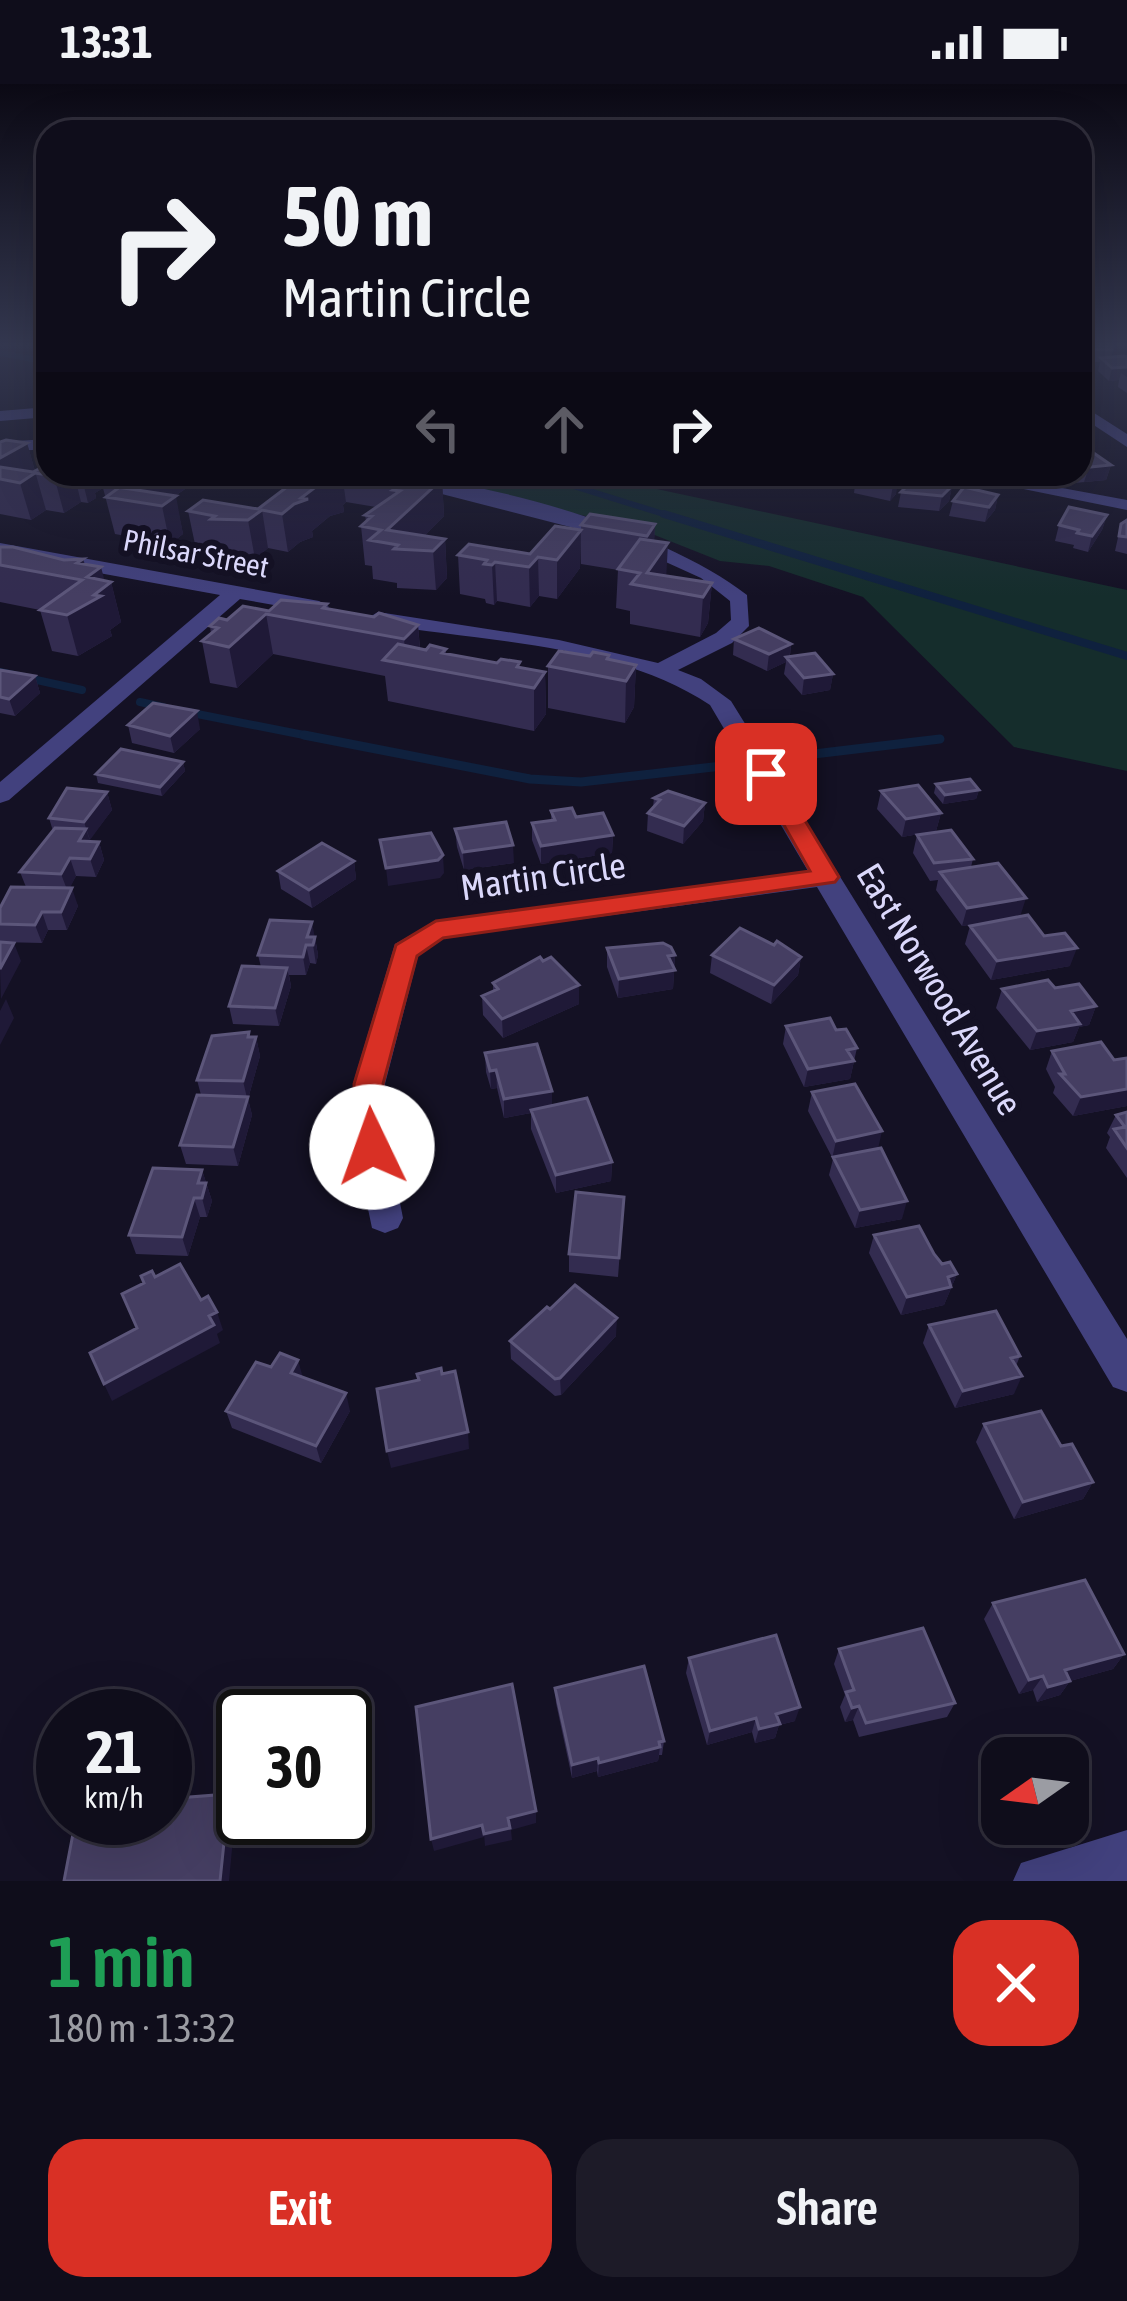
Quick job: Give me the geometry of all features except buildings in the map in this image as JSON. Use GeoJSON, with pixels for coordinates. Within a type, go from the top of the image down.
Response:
{"type":"FeatureCollection","features":[{"type":"Feature","properties":{"kind":"street"},"geometry":{"type":"LineString","coordinates":[[0,447],[36,446]]}},
{"type":"Feature","properties":{"kind":"street"},"geometry":{"type":"LineString","coordinates":[[423,486],[606,530],[677,556],[716,577],[740,599],[742,622],[724,638],[664,669]]}},
{"type":"Feature","properties":{"kind":"street"},"geometry":{"type":"LineString","coordinates":[[1024,486],[1127,505]]}},
{"type":"Feature","properties":{"kind":"street","name":"Philsar Street"},"geometry":{"type":"LineString","coordinates":[[0,549],[664,669]]}},
{"type":"Feature","properties":{"kind":"street"},"geometry":{"type":"LineString","coordinates":[[0,795],[235,592]]}},
{"type":"Feature","properties":{"kind":"street","name":"East Norwood Avenue"},"geometry":{"type":"LineString","coordinates":[[664,669],[710,692],[728,712],[1127,1374]]}},
{"type":"Feature","properties":{"kind":"street","name":"Martin Circle"},"geometry":{"type":"LineString","coordinates":[[385,1218],[372,1147],[369,1084],[405,951],[436,930],[826,877]]}},
{"type":"Feature","properties":{"kind":"street"},"geometry":{"type":"LineString","coordinates":[[1039,1881],[1127,1856]]}},
{"type":"Feature","properties":{"kind":"green space"},"geometry":{"type":"Polygon","coordinates":[[[457,486],[643,486],[1127,590],[1127,771],[1014,747],[863,597],[769,566],[720,561],[637,528],[457,486]]]}},
{"type":"Feature","properties":{"kind":"waterway"},"geometry":{"type":"LineString","coordinates":[[574,486],[673,517]]}},
{"type":"Feature","properties":{"kind":"waterway"},"geometry":{"type":"LineString","coordinates":[[664,514],[1127,656]]}},
{"type":"Feature","properties":{"kind":"waterway"},"geometry":{"type":"LineString","coordinates":[[0,672],[82,690]]}},
{"type":"Feature","properties":{"kind":"waterway"},"geometry":{"type":"LineString","coordinates":[[140,702],[163,707]]}},
{"type":"Feature","properties":{"kind":"waterway"},"geometry":{"type":"LineString","coordinates":[[187,712],[319,738]]}},
{"type":"Feature","properties":{"kind":"waterway"},"geometry":{"type":"LineString","coordinates":[[304,735],[530,779],[581,782],[722,766]]}},
{"type":"Feature","properties":{"kind":"waterway"},"geometry":{"type":"LineString","coordinates":[[797,756],[940,739]]}},
{"type":"Feature","properties":{"kind":"route"},"geometry":{"type":"LineString","coordinates":[[372,1147],[369,1084],[405,951],[436,930],[826,877],[766,774]]}}]}
